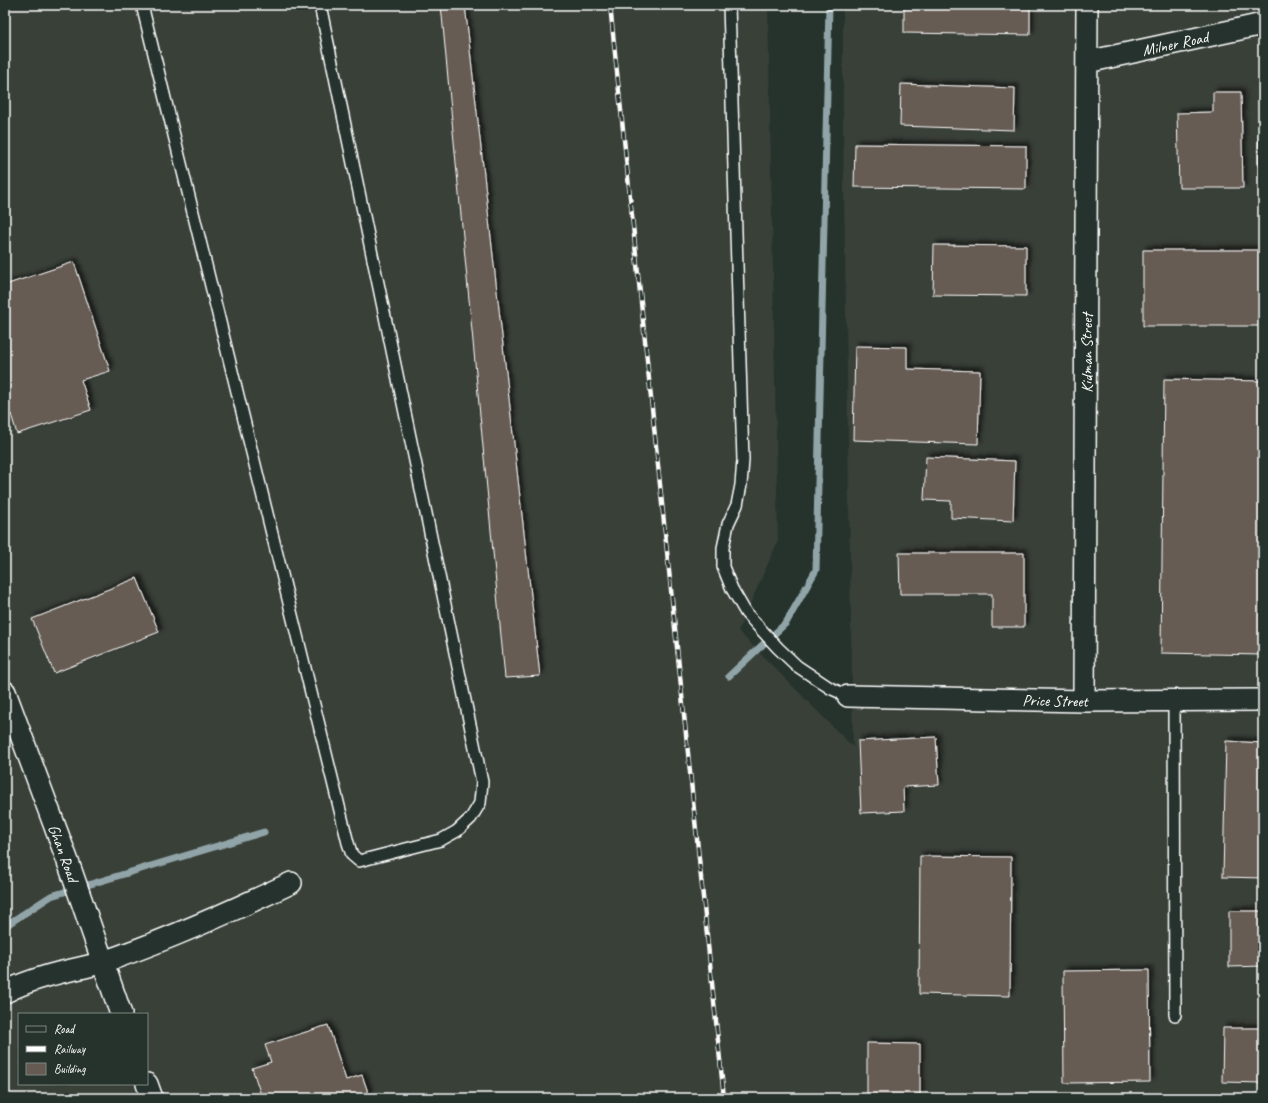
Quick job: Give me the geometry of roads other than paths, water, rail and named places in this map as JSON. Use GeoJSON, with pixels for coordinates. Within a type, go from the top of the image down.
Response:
{"type":"FeatureCollection","features":[{"type":"Feature","properties":{"kind":"street","name":"Kidman Street"},"geometry":{"type":"LineString","coordinates":[[1084,701],[1087,5]]}},
{"type":"Feature","properties":{"kind":"street","name":"Milner Road"},"geometry":{"type":"LineString","coordinates":[[1087,62],[1263,24]]}},
{"type":"Feature","properties":{"kind":"street","name":"Ghan Road"},"geometry":{"type":"LineString","coordinates":[[5,692],[67,859],[102,962],[122,1013]]}},
{"type":"Feature","properties":{"kind":"street","name":"Price Street"},"geometry":{"type":"LineString","coordinates":[[848,696],[1084,701],[1263,700]]}},
{"type":"Feature","properties":{"kind":"street"},"geometry":{"type":"LineString","coordinates":[[5,992],[19,985],[47,976],[102,962],[180,933],[221,916],[291,883]]}},
{"type":"Feature","properties":{"kind":"street"},"geometry":{"type":"LineString","coordinates":[[147,1085],[152,1098]]}},
{"type":"Feature","properties":{"kind":"lane"},"geometry":{"type":"LineString","coordinates":[[142,5],[348,843],[352,855],[359,861],[441,840],[457,831],[471,818],[480,803],[482,782],[320,5]]}},
{"type":"Feature","properties":{"kind":"lane"},"geometry":{"type":"LineString","coordinates":[[729,5],[743,460],[741,485],[737,505],[728,524],[723,548],[723,567],[732,589],[746,614],[778,648],[797,666],[830,688],[848,696]]}},
{"type":"Feature","properties":{"kind":"lane"},"geometry":{"type":"LineString","coordinates":[[1174,701],[1175,1015]]}},
{"type":"Feature","properties":{"kind":"waterway"},"geometry":{"type":"LineString","coordinates":[[729,676],[786,623],[816,570],[829,5]]}},
{"type":"Feature","properties":{"kind":"waterway"},"geometry":{"type":"LineString","coordinates":[[5,926],[51,896],[264,832]]}},
{"type":"Feature","properties":{"kind":"railway"},"geometry":{"type":"LineString","coordinates":[[610,5],[724,1098]]}}]}
